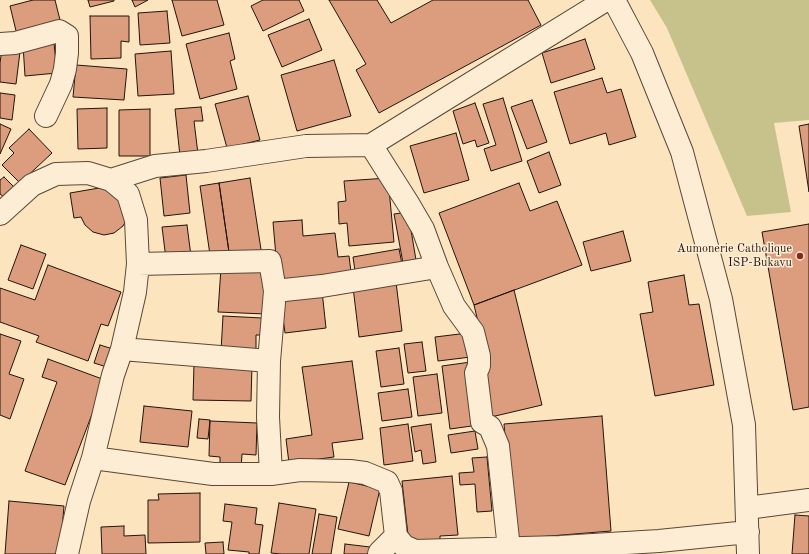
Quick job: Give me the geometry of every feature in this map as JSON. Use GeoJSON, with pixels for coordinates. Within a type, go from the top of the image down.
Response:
{"type":"FeatureCollection","features":[{"type":"Feature","properties":{"kind":"street"},"geometry":{"type":"LineString","coordinates":[[110,180],[155,166],[206,161],[306,146],[371,146],[606,0]]}},
{"type":"Feature","properties":{"kind":"street"},"geometry":{"type":"LineString","coordinates":[[614,0],[642,53],[682,152],[721,299],[744,424],[748,554]]}},
{"type":"Feature","properties":{"kind":"street"},"geometry":{"type":"LineString","coordinates":[[0,44],[15,43],[59,31],[67,36],[68,53],[65,69],[46,116]]}},
{"type":"Feature","properties":{"kind":"street"},"geometry":{"type":"LineString","coordinates":[[371,146],[423,229],[437,268],[454,306],[473,332],[480,356],[479,366],[476,373],[482,422],[490,427],[498,446],[509,549]]}},
{"type":"Feature","properties":{"kind":"street"},"geometry":{"type":"LineString","coordinates":[[0,214],[32,185],[56,174],[88,173],[110,180],[128,194],[136,220],[138,264],[135,292],[122,349],[113,375],[93,458],[79,501],[67,554]]}},
{"type":"Feature","properties":{"kind":"street"},"geometry":{"type":"LineString","coordinates":[[138,264],[270,261],[275,292],[269,361],[268,417],[271,474]]}},
{"type":"Feature","properties":{"kind":"street"},"geometry":{"type":"LineString","coordinates":[[275,292],[437,268]]}},
{"type":"Feature","properties":{"kind":"street"},"geometry":{"type":"LineString","coordinates":[[122,349],[269,361]]}},
{"type":"Feature","properties":{"kind":"street"},"geometry":{"type":"LineString","coordinates":[[93,458],[213,474],[271,474],[300,470],[350,471],[365,473],[387,482],[391,491],[396,536],[404,546],[414,551],[560,547],[659,541],[748,532]]}},
{"type":"Feature","properties":{"kind":"street"},"geometry":{"type":"LineString","coordinates":[[747,508],[809,500]]}},
{"type":"Feature","properties":{"kind":"street"},"geometry":{"type":"LineString","coordinates":[[379,554],[396,536]]}},
{"type":"Feature","properties":{"kind":"shaded area"},"geometry":{"type":"Polygon","coordinates":[[[650,0],[809,0],[809,120],[774,123],[791,212],[747,216],[667,28],[650,0]]]}},
{"type":"Feature","properties":{"kind":"building"},"geometry":{"type":"Polygon","coordinates":[[[33,0],[55,0],[62,28],[18,39],[10,6],[33,0]]]}},
{"type":"Feature","properties":{"kind":"building"},"geometry":{"type":"Polygon","coordinates":[[[88,0],[114,0],[114,1],[90,7],[88,0]]]}},
{"type":"Feature","properties":{"kind":"building"},"geometry":{"type":"Polygon","coordinates":[[[132,0],[148,0],[135,7],[132,0]]]}},
{"type":"Feature","properties":{"kind":"building"},"geometry":{"type":"Polygon","coordinates":[[[172,0],[217,0],[224,25],[182,36],[172,0]]]}},
{"type":"Feature","properties":{"kind":"building"},"geometry":{"type":"Polygon","coordinates":[[[263,0],[299,0],[304,11],[263,31],[251,6],[263,0]]]}},
{"type":"Feature","properties":{"kind":"building"},"geometry":{"type":"Polygon","coordinates":[[[329,0],[377,0],[391,23],[433,0],[528,0],[541,25],[379,113],[356,70],[366,64],[329,0]]]}},
{"type":"Feature","properties":{"kind":"building"},"geometry":{"type":"Polygon","coordinates":[[[167,11],[170,43],[140,45],[138,13],[167,11]]]}},
{"type":"Feature","properties":{"kind":"building"},"geometry":{"type":"Polygon","coordinates":[[[90,16],[129,16],[129,42],[121,41],[121,58],[91,59],[90,16]]]}},
{"type":"Feature","properties":{"kind":"building"},"geometry":{"type":"Polygon","coordinates":[[[309,19],[322,50],[282,67],[268,35],[309,19]]]}},
{"type":"Feature","properties":{"kind":"building"},"geometry":{"type":"Polygon","coordinates":[[[229,33],[235,59],[230,61],[237,89],[200,99],[186,44],[229,33]]]}},
{"type":"Feature","properties":{"kind":"building"},"geometry":{"type":"Polygon","coordinates":[[[585,39],[595,69],[551,83],[542,53],[585,39]]]}},
{"type":"Feature","properties":{"kind":"building"},"geometry":{"type":"Polygon","coordinates":[[[54,43],[57,73],[25,76],[23,45],[54,43]]]}},
{"type":"Feature","properties":{"kind":"building"},"geometry":{"type":"Polygon","coordinates":[[[2,49],[20,52],[16,84],[0,82],[2,49]]]}},
{"type":"Feature","properties":{"kind":"building"},"geometry":{"type":"Polygon","coordinates":[[[171,51],[174,94],[138,96],[135,54],[171,51]]]}},
{"type":"Feature","properties":{"kind":"building"},"geometry":{"type":"Polygon","coordinates":[[[334,60],[351,116],[297,131],[281,75],[334,60]]]}},
{"type":"Feature","properties":{"kind":"building"},"geometry":{"type":"Polygon","coordinates":[[[76,65],[127,69],[124,100],[73,97],[76,65]]]}},
{"type":"Feature","properties":{"kind":"building"},"geometry":{"type":"Polygon","coordinates":[[[602,78],[607,93],[621,89],[636,137],[609,145],[606,133],[570,144],[554,92],[602,78]]]}},
{"type":"Feature","properties":{"kind":"building"},"geometry":{"type":"Polygon","coordinates":[[[0,93],[15,95],[12,120],[0,118],[0,93]]]}},
{"type":"Feature","properties":{"kind":"building"},"geometry":{"type":"Polygon","coordinates":[[[248,96],[260,140],[227,148],[215,104],[248,96]]]}},
{"type":"Feature","properties":{"kind":"building"},"geometry":{"type":"Polygon","coordinates":[[[503,98],[522,161],[491,171],[484,149],[496,145],[483,104],[503,98]]]}},
{"type":"Feature","properties":{"kind":"building"},"geometry":{"type":"Polygon","coordinates":[[[532,100],[547,142],[527,149],[511,107],[532,100]]]}},
{"type":"Feature","properties":{"kind":"building"},"geometry":{"type":"Polygon","coordinates":[[[475,103],[489,143],[477,147],[475,140],[463,144],[453,111],[475,103]]]}},
{"type":"Feature","properties":{"kind":"building"},"geometry":{"type":"Polygon","coordinates":[[[201,107],[203,121],[194,121],[198,154],[180,156],[175,109],[201,107]]]}},
{"type":"Feature","properties":{"kind":"building"},"geometry":{"type":"Polygon","coordinates":[[[107,108],[107,148],[78,149],[77,109],[107,108]]]}},
{"type":"Feature","properties":{"kind":"building"},"geometry":{"type":"Polygon","coordinates":[[[150,109],[150,156],[119,156],[119,110],[150,109]]]}},
{"type":"Feature","properties":{"kind":"building"},"geometry":{"type":"Polygon","coordinates":[[[0,124],[11,129],[0,154],[0,124]]]}},
{"type":"Feature","properties":{"kind":"building"},"geometry":{"type":"Polygon","coordinates":[[[809,124],[809,192],[799,126],[809,124]]]}},
{"type":"Feature","properties":{"kind":"building"},"geometry":{"type":"Polygon","coordinates":[[[29,129],[52,153],[20,183],[2,165],[14,153],[9,148],[29,129]]]}},
{"type":"Feature","properties":{"kind":"building"},"geometry":{"type":"Polygon","coordinates":[[[456,133],[469,180],[424,193],[410,146],[456,133]]]}},
{"type":"Feature","properties":{"kind":"building"},"geometry":{"type":"Polygon","coordinates":[[[549,152],[561,185],[539,193],[527,161],[549,152]]]}},
{"type":"Feature","properties":{"kind":"building"},"geometry":{"type":"Polygon","coordinates":[[[186,175],[190,213],[164,216],[160,178],[186,175]]]}},
{"type":"Feature","properties":{"kind":"building"},"geometry":{"type":"Polygon","coordinates":[[[4,177],[14,187],[4,197],[0,194],[0,180],[4,177]]]}},
{"type":"Feature","properties":{"kind":"building"},"geometry":{"type":"Polygon","coordinates":[[[250,178],[262,256],[229,252],[219,183],[250,178]]]}},
{"type":"Feature","properties":{"kind":"building"},"geometry":{"type":"Polygon","coordinates":[[[388,178],[394,242],[349,246],[347,223],[339,224],[338,202],[346,201],[344,181],[388,178]]]}},
{"type":"Feature","properties":{"kind":"building"},"geometry":{"type":"Polygon","coordinates":[[[219,183],[229,252],[210,255],[200,186],[219,183]]]}},
{"type":"Feature","properties":{"kind":"building"},"geometry":{"type":"Polygon","coordinates":[[[519,183],[530,211],[557,201],[582,265],[474,305],[439,213],[519,183]]]}},
{"type":"Feature","properties":{"kind":"building"},"geometry":{"type":"Polygon","coordinates":[[[105,187],[128,206],[128,217],[123,226],[114,233],[104,235],[93,232],[85,225],[81,217],[74,218],[70,193],[105,187]]]}},
{"type":"Feature","properties":{"kind":"building"},"geometry":{"type":"Polygon","coordinates":[[[408,212],[416,260],[403,263],[394,214],[408,212]]]}},
{"type":"Feature","properties":{"kind":"building"},"geometry":{"type":"Polygon","coordinates":[[[302,220],[303,236],[335,233],[338,257],[349,256],[351,272],[278,280],[273,222],[302,220]]]}},
{"type":"Feature","properties":{"kind":"building"},"geometry":{"type":"Polygon","coordinates":[[[809,224],[809,407],[793,410],[762,232],[809,224]]]}},
{"type":"Feature","properties":{"kind":"building"},"geometry":{"type":"Polygon","coordinates":[[[187,225],[191,256],[166,259],[162,227],[187,225]]]}},
{"type":"Feature","properties":{"kind":"building"},"geometry":{"type":"Polygon","coordinates":[[[623,231],[631,261],[591,271],[583,242],[623,231]]]}},
{"type":"Feature","properties":{"kind":"building"},"geometry":{"type":"Polygon","coordinates":[[[21,245],[46,254],[33,289],[8,280],[21,245]]]}},
{"type":"Feature","properties":{"kind":"building"},"geometry":{"type":"Polygon","coordinates":[[[399,249],[402,264],[355,271],[353,257],[399,249]]]}},
{"type":"Feature","properties":{"kind":"building"},"geometry":{"type":"Polygon","coordinates":[[[48,265],[121,292],[108,326],[101,324],[88,361],[36,342],[39,336],[0,322],[0,288],[35,300],[48,265]]]}},
{"type":"Feature","properties":{"kind":"building"},"geometry":{"type":"Polygon","coordinates":[[[221,268],[267,270],[265,314],[218,312],[221,268]]]}},
{"type":"Feature","properties":{"kind":"building"},"geometry":{"type":"Polygon","coordinates":[[[684,275],[689,305],[699,304],[714,385],[655,396],[640,314],[653,312],[648,282],[684,275]]]}},
{"type":"Feature","properties":{"kind":"building"},"geometry":{"type":"Polygon","coordinates":[[[396,282],[402,331],[359,337],[353,287],[396,282]]]}},
{"type":"Feature","properties":{"kind":"building"},"geometry":{"type":"Polygon","coordinates":[[[514,290],[542,405],[491,417],[479,371],[489,368],[474,305],[514,290]]]}},
{"type":"Feature","properties":{"kind":"building"},"geometry":{"type":"Polygon","coordinates":[[[322,291],[326,328],[285,333],[280,296],[322,291]]]}},
{"type":"Feature","properties":{"kind":"building"},"geometry":{"type":"Polygon","coordinates":[[[223,316],[262,318],[261,335],[256,335],[256,352],[221,351],[223,316]]]}},
{"type":"Feature","properties":{"kind":"building"},"geometry":{"type":"Polygon","coordinates":[[[468,333],[471,357],[438,361],[435,337],[468,333]]]}},
{"type":"Feature","properties":{"kind":"building"},"geometry":{"type":"Polygon","coordinates":[[[0,334],[21,341],[9,374],[24,379],[10,419],[0,415],[0,334]]]}},
{"type":"Feature","properties":{"kind":"building"},"geometry":{"type":"Polygon","coordinates":[[[422,342],[426,371],[408,373],[404,344],[422,342]]]}},
{"type":"Feature","properties":{"kind":"building"},"geometry":{"type":"Polygon","coordinates":[[[100,345],[113,349],[107,367],[94,363],[100,345]]]}},
{"type":"Feature","properties":{"kind":"building"},"geometry":{"type":"Polygon","coordinates":[[[399,348],[404,384],[381,387],[376,351],[399,348]]]}},
{"type":"Feature","properties":{"kind":"building"},"geometry":{"type":"Polygon","coordinates":[[[48,359],[105,380],[65,485],[25,471],[57,382],[42,377],[48,359]]]}},
{"type":"Feature","properties":{"kind":"building"},"geometry":{"type":"Polygon","coordinates":[[[352,361],[363,439],[332,443],[334,457],[289,463],[286,439],[312,435],[302,367],[352,361]]]}},
{"type":"Feature","properties":{"kind":"building"},"geometry":{"type":"Polygon","coordinates":[[[471,362],[479,425],[450,429],[442,366],[471,362]]]}},
{"type":"Feature","properties":{"kind":"building"},"geometry":{"type":"Polygon","coordinates":[[[194,364],[252,365],[251,401],[193,400],[194,364]]]}},
{"type":"Feature","properties":{"kind":"building"},"geometry":{"type":"Polygon","coordinates":[[[437,374],[442,413],[418,416],[413,377],[437,374]]]}},
{"type":"Feature","properties":{"kind":"building"},"geometry":{"type":"Polygon","coordinates":[[[408,389],[412,417],[382,421],[378,393],[408,389]]]}},
{"type":"Feature","properties":{"kind":"building"},"geometry":{"type":"Polygon","coordinates":[[[144,406],[192,411],[188,447],[140,442],[144,406]]]}},
{"type":"Feature","properties":{"kind":"building"},"geometry":{"type":"Polygon","coordinates":[[[602,416],[611,531],[513,539],[504,424],[602,416]]]}},
{"type":"Feature","properties":{"kind":"building"},"geometry":{"type":"Polygon","coordinates":[[[199,419],[210,420],[208,439],[197,438],[199,419]]]}},
{"type":"Feature","properties":{"kind":"building"},"geometry":{"type":"Polygon","coordinates":[[[210,421],[257,423],[256,455],[242,454],[241,469],[220,468],[220,457],[209,456],[210,421]]]}},
{"type":"Feature","properties":{"kind":"building"},"geometry":{"type":"Polygon","coordinates":[[[408,424],[413,461],[384,465],[380,428],[408,424]]]}},
{"type":"Feature","properties":{"kind":"building"},"geometry":{"type":"Polygon","coordinates":[[[431,424],[436,462],[423,464],[421,450],[415,452],[411,427],[431,424]]]}},
{"type":"Feature","properties":{"kind":"building"},"geometry":{"type":"Polygon","coordinates":[[[475,431],[478,449],[451,453],[448,435],[475,431]]]}},
{"type":"Feature","properties":{"kind":"building"},"geometry":{"type":"Polygon","coordinates":[[[487,457],[492,511],[477,512],[475,484],[460,485],[459,473],[474,472],[472,458],[487,457]]]}},
{"type":"Feature","properties":{"kind":"building"},"geometry":{"type":"Polygon","coordinates":[[[452,476],[458,535],[440,536],[440,542],[409,544],[402,481],[452,476]]]}},
{"type":"Feature","properties":{"kind":"building"},"geometry":{"type":"Polygon","coordinates":[[[349,482],[380,489],[369,536],[338,529],[349,482]]]}},
{"type":"Feature","properties":{"kind":"building"},"geometry":{"type":"Polygon","coordinates":[[[200,493],[200,542],[148,543],[148,500],[159,500],[158,494],[200,493]]]}},
{"type":"Feature","properties":{"kind":"building"},"geometry":{"type":"Polygon","coordinates":[[[9,501],[64,506],[60,554],[5,554],[9,501]]]}},
{"type":"Feature","properties":{"kind":"building"},"geometry":{"type":"Polygon","coordinates":[[[279,503],[316,509],[309,554],[271,553],[279,503]]]}},
{"type":"Feature","properties":{"kind":"building"},"geometry":{"type":"Polygon","coordinates":[[[225,504],[257,508],[255,524],[263,525],[259,554],[249,554],[249,552],[228,550],[232,522],[223,521],[225,504]]]}},
{"type":"Feature","properties":{"kind":"building"},"geometry":{"type":"Polygon","coordinates":[[[319,514],[337,517],[331,554],[312,554],[319,514]]]}},
{"type":"Feature","properties":{"kind":"building"},"geometry":{"type":"Polygon","coordinates":[[[795,515],[809,516],[809,554],[792,554],[795,515]]]}},
{"type":"Feature","properties":{"kind":"building"},"geometry":{"type":"Polygon","coordinates":[[[124,526],[124,536],[145,535],[146,554],[102,554],[101,527],[124,526]]]}},
{"type":"Feature","properties":{"kind":"building"},"geometry":{"type":"Polygon","coordinates":[[[223,542],[224,554],[206,554],[205,543],[223,542]]]}},
{"type":"Feature","properties":{"kind":"building"},"geometry":{"type":"Polygon","coordinates":[[[345,544],[370,547],[369,554],[344,554],[345,544]]]}},
{"type":"Feature","properties":{"kind":"place","name":"Aumonerie Catholique ISP-Bukavu"},"geometry":{"type":"Point","coordinates":[800,256]}}]}
